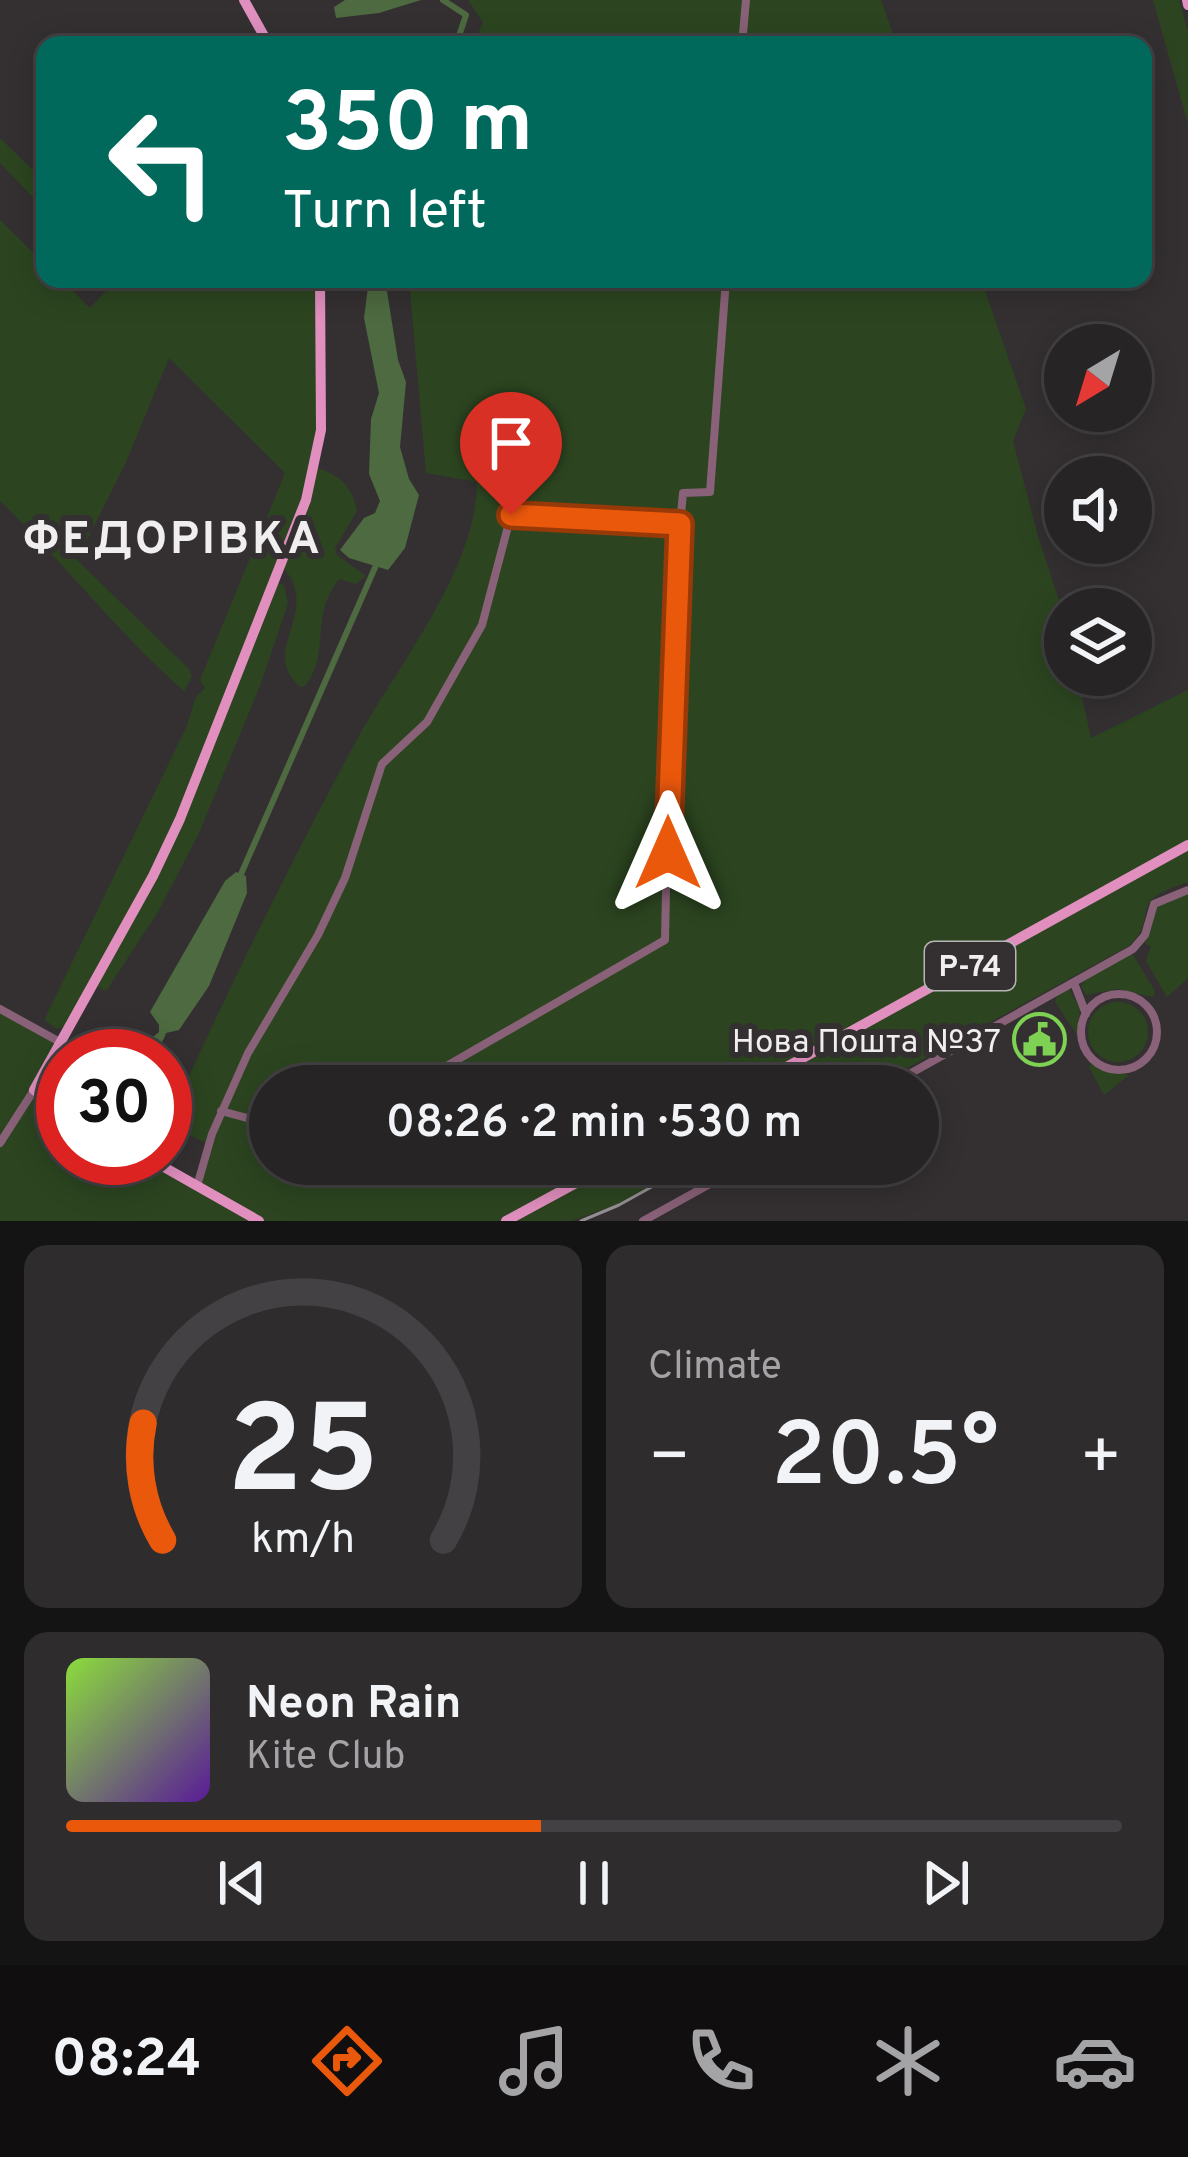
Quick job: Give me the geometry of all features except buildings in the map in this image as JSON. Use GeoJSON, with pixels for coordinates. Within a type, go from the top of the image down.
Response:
{"type":"FeatureCollection","features":[{"type":"Feature","properties":{"kind":"main road"},"geometry":{"type":"LineString","coordinates":[[244,0],[264,36]]}},
{"type":"Feature","properties":{"kind":"main road"},"geometry":{"type":"LineString","coordinates":[[65,1029],[172,836],[306,500],[321,430],[320,288]]}},
{"type":"Feature","properties":{"kind":"main road","name":"Р-74"},"geometry":{"type":"LineString","coordinates":[[790,1065],[1188,845]]}},
{"type":"Feature","properties":{"kind":"main road"},"geometry":{"type":"LineString","coordinates":[[34,1090],[36,1086]]}},
{"type":"Feature","properties":{"kind":"main road"},"geometry":{"type":"LineString","coordinates":[[192,1183],[260,1221]]}},
{"type":"Feature","properties":{"kind":"main road"},"geometry":{"type":"LineString","coordinates":[[506,1221],[572,1185]]}},
{"type":"Feature","properties":{"kind":"street"},"geometry":{"type":"LineString","coordinates":[[743,36],[746,0]]}},
{"type":"Feature","properties":{"kind":"street"},"geometry":{"type":"LineString","coordinates":[[448,1065],[665,940],[682,493],[710,493],[725,288]]}},
{"type":"Feature","properties":{"kind":"street"},"geometry":{"type":"LineString","coordinates":[[197,1186],[221,1111],[248,1053],[318,935],[345,878],[384,760],[427,722],[482,625],[511,515],[680,524]]}},
{"type":"Feature","properties":{"kind":"street"},"geometry":{"type":"LineString","coordinates":[[926,1065],[1141,943],[1154,904],[1188,890]]}},
{"type":"Feature","properties":{"kind":"street"},"geometry":{"type":"LineString","coordinates":[[1074,983],[1086,1014],[1082,1041],[1098,1064],[1124,1070],[1147,1058],[1156,1029],[1145,1006],[1122,995],[1098,1001],[1086,1014]]}},
{"type":"Feature","properties":{"kind":"street"},"geometry":{"type":"LineString","coordinates":[[1081,995],[1098,1001]]}},
{"type":"Feature","properties":{"kind":"street"},"geometry":{"type":"LineString","coordinates":[[0,1009],[36,1029]]}},
{"type":"Feature","properties":{"kind":"street"},"geometry":{"type":"LineString","coordinates":[[0,1143],[34,1090]]}},
{"type":"Feature","properties":{"kind":"street"},"geometry":{"type":"LineString","coordinates":[[221,1111],[249,1118]]}},
{"type":"Feature","properties":{"kind":"street"},"geometry":{"type":"LineString","coordinates":[[643,1221],[708,1185]]}},
{"type":"Feature","properties":{"kind":"shaded area"},"geometry":{"type":"Polygon","coordinates":[[[345,0],[421,0],[379,13],[336,18],[334,7],[345,0]]]}},
{"type":"Feature","properties":{"kind":"shaded area"},"geometry":{"type":"Polygon","coordinates":[[[468,0],[881,0],[894,36],[477,36],[483,22],[468,0]]]}},
{"type":"Feature","properties":{"kind":"shaded area"},"geometry":{"type":"Polygon","coordinates":[[[1153,0],[1179,0],[1188,32],[1188,124],[1153,0]]]}},
{"type":"Feature","properties":{"kind":"shaded area"},"geometry":{"type":"Polygon","coordinates":[[[0,138],[36,173],[36,201],[0,163],[0,138]]]}},
{"type":"Feature","properties":{"kind":"shaded area"},"geometry":{"type":"Polygon","coordinates":[[[0,220],[36,255],[36,288],[70,288],[90,308],[108,288],[320,288],[315,467],[338,478],[352,494],[357,511],[335,548],[337,555],[366,576],[356,584],[339,579],[330,593],[313,674],[300,687],[285,658],[296,598],[293,582],[281,565],[274,580],[284,586],[288,603],[260,686],[199,833],[158,912],[106,991],[91,983],[68,1025],[57,1029],[45,1020],[47,1014],[186,728],[196,697],[205,688],[200,680],[285,473],[169,358],[126,462],[77,560],[189,669],[192,677],[184,691],[0,501],[0,220]]]}},
{"type":"Feature","properties":{"kind":"shaded area"},"geometry":{"type":"Polygon","coordinates":[[[368,288],[386,288],[406,382],[400,447],[419,495],[405,548],[388,570],[349,558],[340,550],[364,518],[375,513],[380,501],[369,474],[371,419],[379,393],[364,318],[368,288]]]}},
{"type":"Feature","properties":{"kind":"shaded area"},"geometry":{"type":"Polygon","coordinates":[[[410,288],[984,288],[1026,409],[1013,441],[1044,564],[1055,588],[1044,588],[1044,696],[1082,696],[1091,738],[1188,690],[1188,882],[1149,903],[1139,934],[1130,945],[913,1065],[249,1065],[249,1185],[652,1185],[572,1221],[0,1221],[0,1009],[36,1029],[36,1185],[196,1185],[208,1144],[192,1136],[192,1071],[329,792],[449,584],[464,550],[477,482],[426,473],[410,288]]]}},
{"type":"Feature","properties":{"kind":"shaded area"},"geometry":{"type":"Polygon","coordinates":[[[236,872],[246,876],[247,893],[209,986],[180,1029],[159,1029],[150,1012],[225,881],[236,872]]]}},
{"type":"Feature","properties":{"kind":"shaded area"},"geometry":{"type":"Polygon","coordinates":[[[1188,893],[1188,978],[1167,997],[1146,961],[1151,946],[1145,944],[1157,907],[1188,893]]]}},
{"type":"Feature","properties":{"kind":"shaded area"},"geometry":{"type":"Polygon","coordinates":[[[1128,954],[1155,991],[1153,997],[1117,989],[1086,995],[1081,986],[1085,979],[1128,954]]]}},
{"type":"Feature","properties":{"kind":"shaded area"},"geometry":{"type":"Polygon","coordinates":[[[1069,989],[1080,1009],[1077,1035],[1055,1002],[1058,994],[1069,989]]]}},
{"type":"Feature","properties":{"kind":"shaded area"},"geometry":{"type":"Polygon","coordinates":[[[1118,1002],[1140,1010],[1148,1032],[1140,1054],[1118,1062],[1096,1054],[1088,1032],[1096,1010],[1118,1002]]]}},
{"type":"Feature","properties":{"kind":"shaded area"},"geometry":{"type":"Polygon","coordinates":[[[1092,1063],[1128,1076],[1104,1095],[1089,1067],[1092,1063]]]}},
{"type":"Feature","properties":{"kind":"waterway"},"geometry":{"type":"LineString","coordinates":[[443,0],[466,15],[459,36]]}},
{"type":"Feature","properties":{"kind":"waterway"},"geometry":{"type":"LineString","coordinates":[[238,881],[377,563]]}},
{"type":"Feature","properties":{"kind":"tram line"},"geometry":{"type":"LineString","coordinates":[[581,1221],[655,1185]]}},
{"type":"Feature","properties":{"kind":"place","name":"Нова Пошта №37"},"geometry":{"type":"Point","coordinates":[1040,1040]}},
{"type":"Feature","properties":{"kind":"district","name":"ФЕДОРІВКА"},"geometry":{"type":"Point","coordinates":[173,537]}},
{"type":"Feature","properties":{"kind":"route"},"geometry":{"type":"LineString","coordinates":[[511,515],[680,524],[668,853]]}}]}
